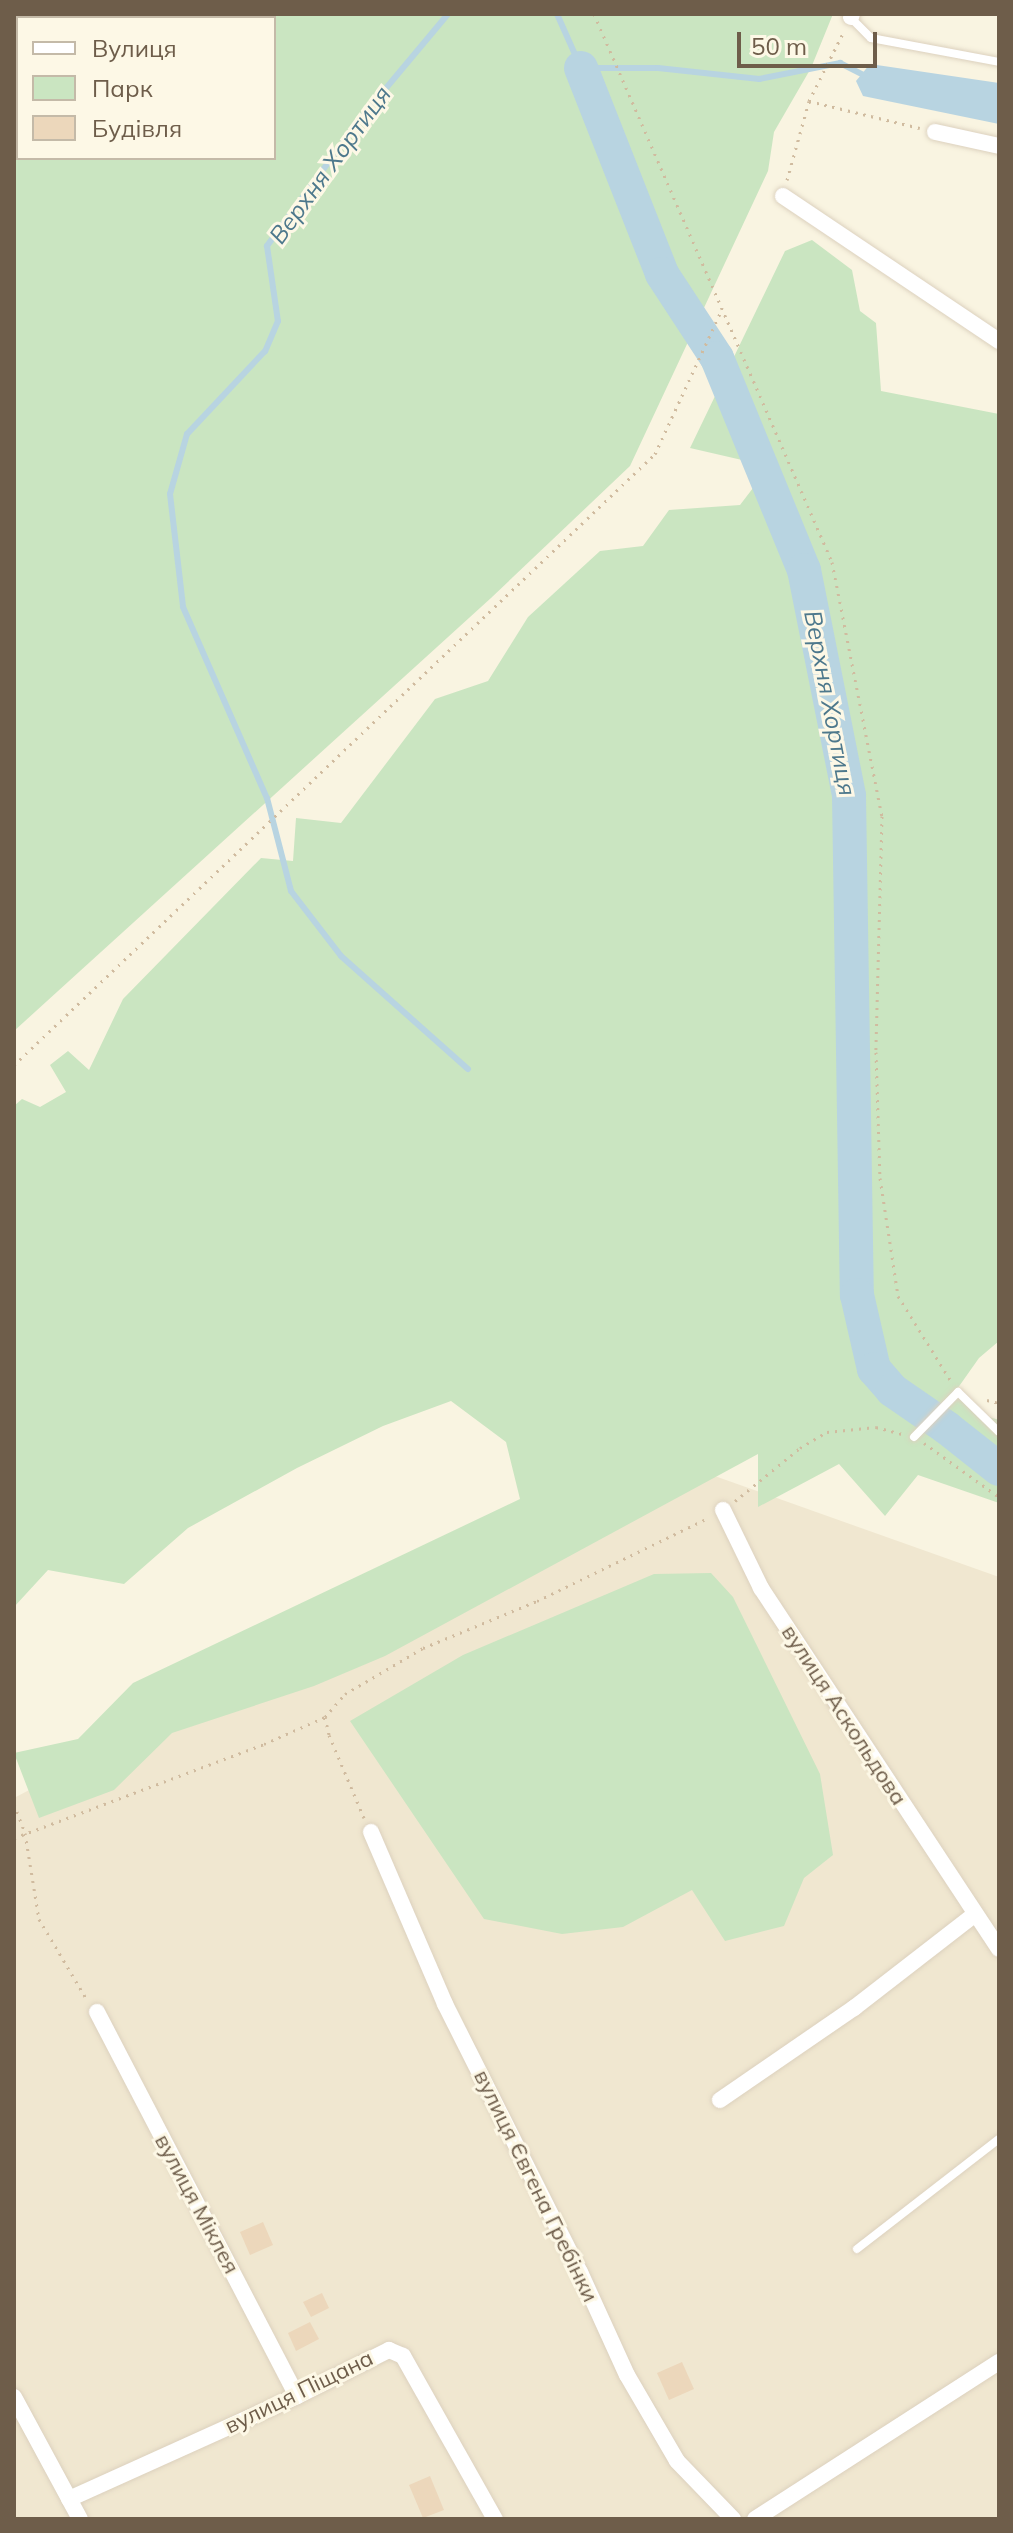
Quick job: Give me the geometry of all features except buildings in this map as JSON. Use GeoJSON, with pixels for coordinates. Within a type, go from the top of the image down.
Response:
{"type":"FeatureCollection","features":[{"type":"Feature","properties":{"kind":"street"},"geometry":{"type":"LineString","coordinates":[[935,132],[999,146]]}},
{"type":"Feature","properties":{"kind":"street"},"geometry":{"type":"LineString","coordinates":[[783,196],[999,341]]}},
{"type":"Feature","properties":{"kind":"street","name":"вулиця Аскольдова"},"geometry":{"type":"LineString","coordinates":[[723,1510],[761,1588],[999,1949]]}},
{"type":"Feature","properties":{"kind":"street","name":"вулиця Євгена Гребінки"},"geometry":{"type":"LineString","coordinates":[[371,1832],[445,2004],[580,2272],[627,2375],[677,2461],[733,2519]]}},
{"type":"Feature","properties":{"kind":"street"},"geometry":{"type":"LineString","coordinates":[[720,2100],[854,2008],[975,1914]]}},
{"type":"Feature","properties":{"kind":"street","name":"вулиця Міклея"},"geometry":{"type":"LineString","coordinates":[[97,2012],[297,2396]]}},
{"type":"Feature","properties":{"kind":"street","name":"вулиця Піщана"},"geometry":{"type":"LineString","coordinates":[[69,2499],[297,2396],[389,2350],[403,2356],[495,2519]]}},
{"type":"Feature","properties":{"kind":"street"},"geometry":{"type":"LineString","coordinates":[[755,2519],[999,2362]]}},
{"type":"Feature","properties":{"kind":"street"},"geometry":{"type":"LineString","coordinates":[[14,2397],[80,2519]]}},
{"type":"Feature","properties":{"kind":"lane"},"geometry":{"type":"LineString","coordinates":[[851,15],[871,38],[999,62]]}},
{"type":"Feature","properties":{"kind":"lane"},"geometry":{"type":"LineString","coordinates":[[914,1437],[958,1392],[999,1432]]}},
{"type":"Feature","properties":{"kind":"lane"},"geometry":{"type":"LineString","coordinates":[[857,2249],[999,2139]]}},
{"type":"Feature","properties":{"kind":"path"},"geometry":{"type":"LineString","coordinates":[[594,14],[832,562],[882,816],[876,1052],[885,1207],[898,1296],[958,1392]]}},
{"type":"Feature","properties":{"kind":"path"},"geometry":{"type":"LineString","coordinates":[[783,196],[809,101],[838,44]]}},
{"type":"Feature","properties":{"kind":"path"},"geometry":{"type":"LineString","coordinates":[[809,101],[935,132]]}},
{"type":"Feature","properties":{"kind":"path"},"geometry":{"type":"LineString","coordinates":[[14,1065],[655,454],[722,309]]}},
{"type":"Feature","properties":{"kind":"path"},"geometry":{"type":"LineString","coordinates":[[14,1838],[264,1744],[325,1717],[345,1694],[423,1648],[537,1601],[723,1510],[773,1468],[827,1432],[876,1427],[914,1437],[999,1497]]}},
{"type":"Feature","properties":{"kind":"path"},"geometry":{"type":"LineString","coordinates":[[325,1717],[329,1735],[371,1832]]}},
{"type":"Feature","properties":{"kind":"path"},"geometry":{"type":"LineString","coordinates":[[14,1804],[25,1833],[39,1919],[75,1985],[97,2012]]}},
{"type":"Feature","properties":{"kind":"shaded area"},"geometry":{"type":"Polygon","coordinates":[[[664,1458],[999,1577],[999,2519],[14,2519],[14,1798],[664,1458]]]}},
{"type":"Feature","properties":{"kind":"green space"},"geometry":{"type":"Polygon","coordinates":[[[14,14],[833,14],[811,68],[774,132],[768,171],[630,466],[491,598],[14,1031],[14,14]]]}},
{"type":"Feature","properties":{"kind":"green space"},"geometry":{"type":"Polygon","coordinates":[[[812,240],[852,270],[860,311],[876,323],[881,391],[999,414],[999,1341],[979,1358],[955,1392],[986,1416],[999,1420],[999,1503],[918,1475],[885,1516],[839,1464],[758,1507],[758,1454],[385,1656],[314,1686],[172,1733],[114,1790],[39,1818],[14,1753],[78,1739],[133,1683],[520,1499],[506,1442],[451,1401],[383,1426],[297,1468],[188,1528],[124,1584],[48,1570],[14,1607],[14,1106],[22,1099],[40,1107],[66,1092],[50,1065],[68,1051],[89,1070],[123,999],[261,858],[293,861],[296,818],[341,823],[435,699],[488,681],[528,617],[600,551],[643,546],[669,510],[740,505],[753,488],[742,460],[690,448],[785,251],[812,240]]]}},
{"type":"Feature","properties":{"kind":"green space"},"geometry":{"type":"Polygon","coordinates":[[[711,1573],[733,1597],[820,1774],[833,1855],[804,1878],[784,1926],[725,1941],[692,1890],[623,1927],[562,1934],[484,1919],[350,1721],[463,1655],[654,1574],[711,1573]]]}},
{"type":"Feature","properties":{"kind":"water"},"geometry":{"type":"Polygon","coordinates":[[[870,64],[999,83],[999,124],[863,96],[856,81],[870,64]]]}},
{"type":"Feature","properties":{"kind":"waterway","name":"Верхня Хортиця"},"geometry":{"type":"LineString","coordinates":[[448,14],[361,118],[267,246],[278,321],[265,351],[187,434],[170,494],[183,607],[267,798],[291,891],[341,956],[468,1069]]}},
{"type":"Feature","properties":{"kind":"waterway"},"geometry":{"type":"LineString","coordinates":[[557,14],[581,68],[658,68],[759,79],[840,63],[867,77]]}},
{"type":"Feature","properties":{"kind":"waterway","name":"Верхня Хортиця"},"geometry":{"type":"LineString","coordinates":[[581,68],[662,274],[717,358],[804,570],[849,796],[857,1295],[874,1369],[892,1390],[999,1469]]}}]}
